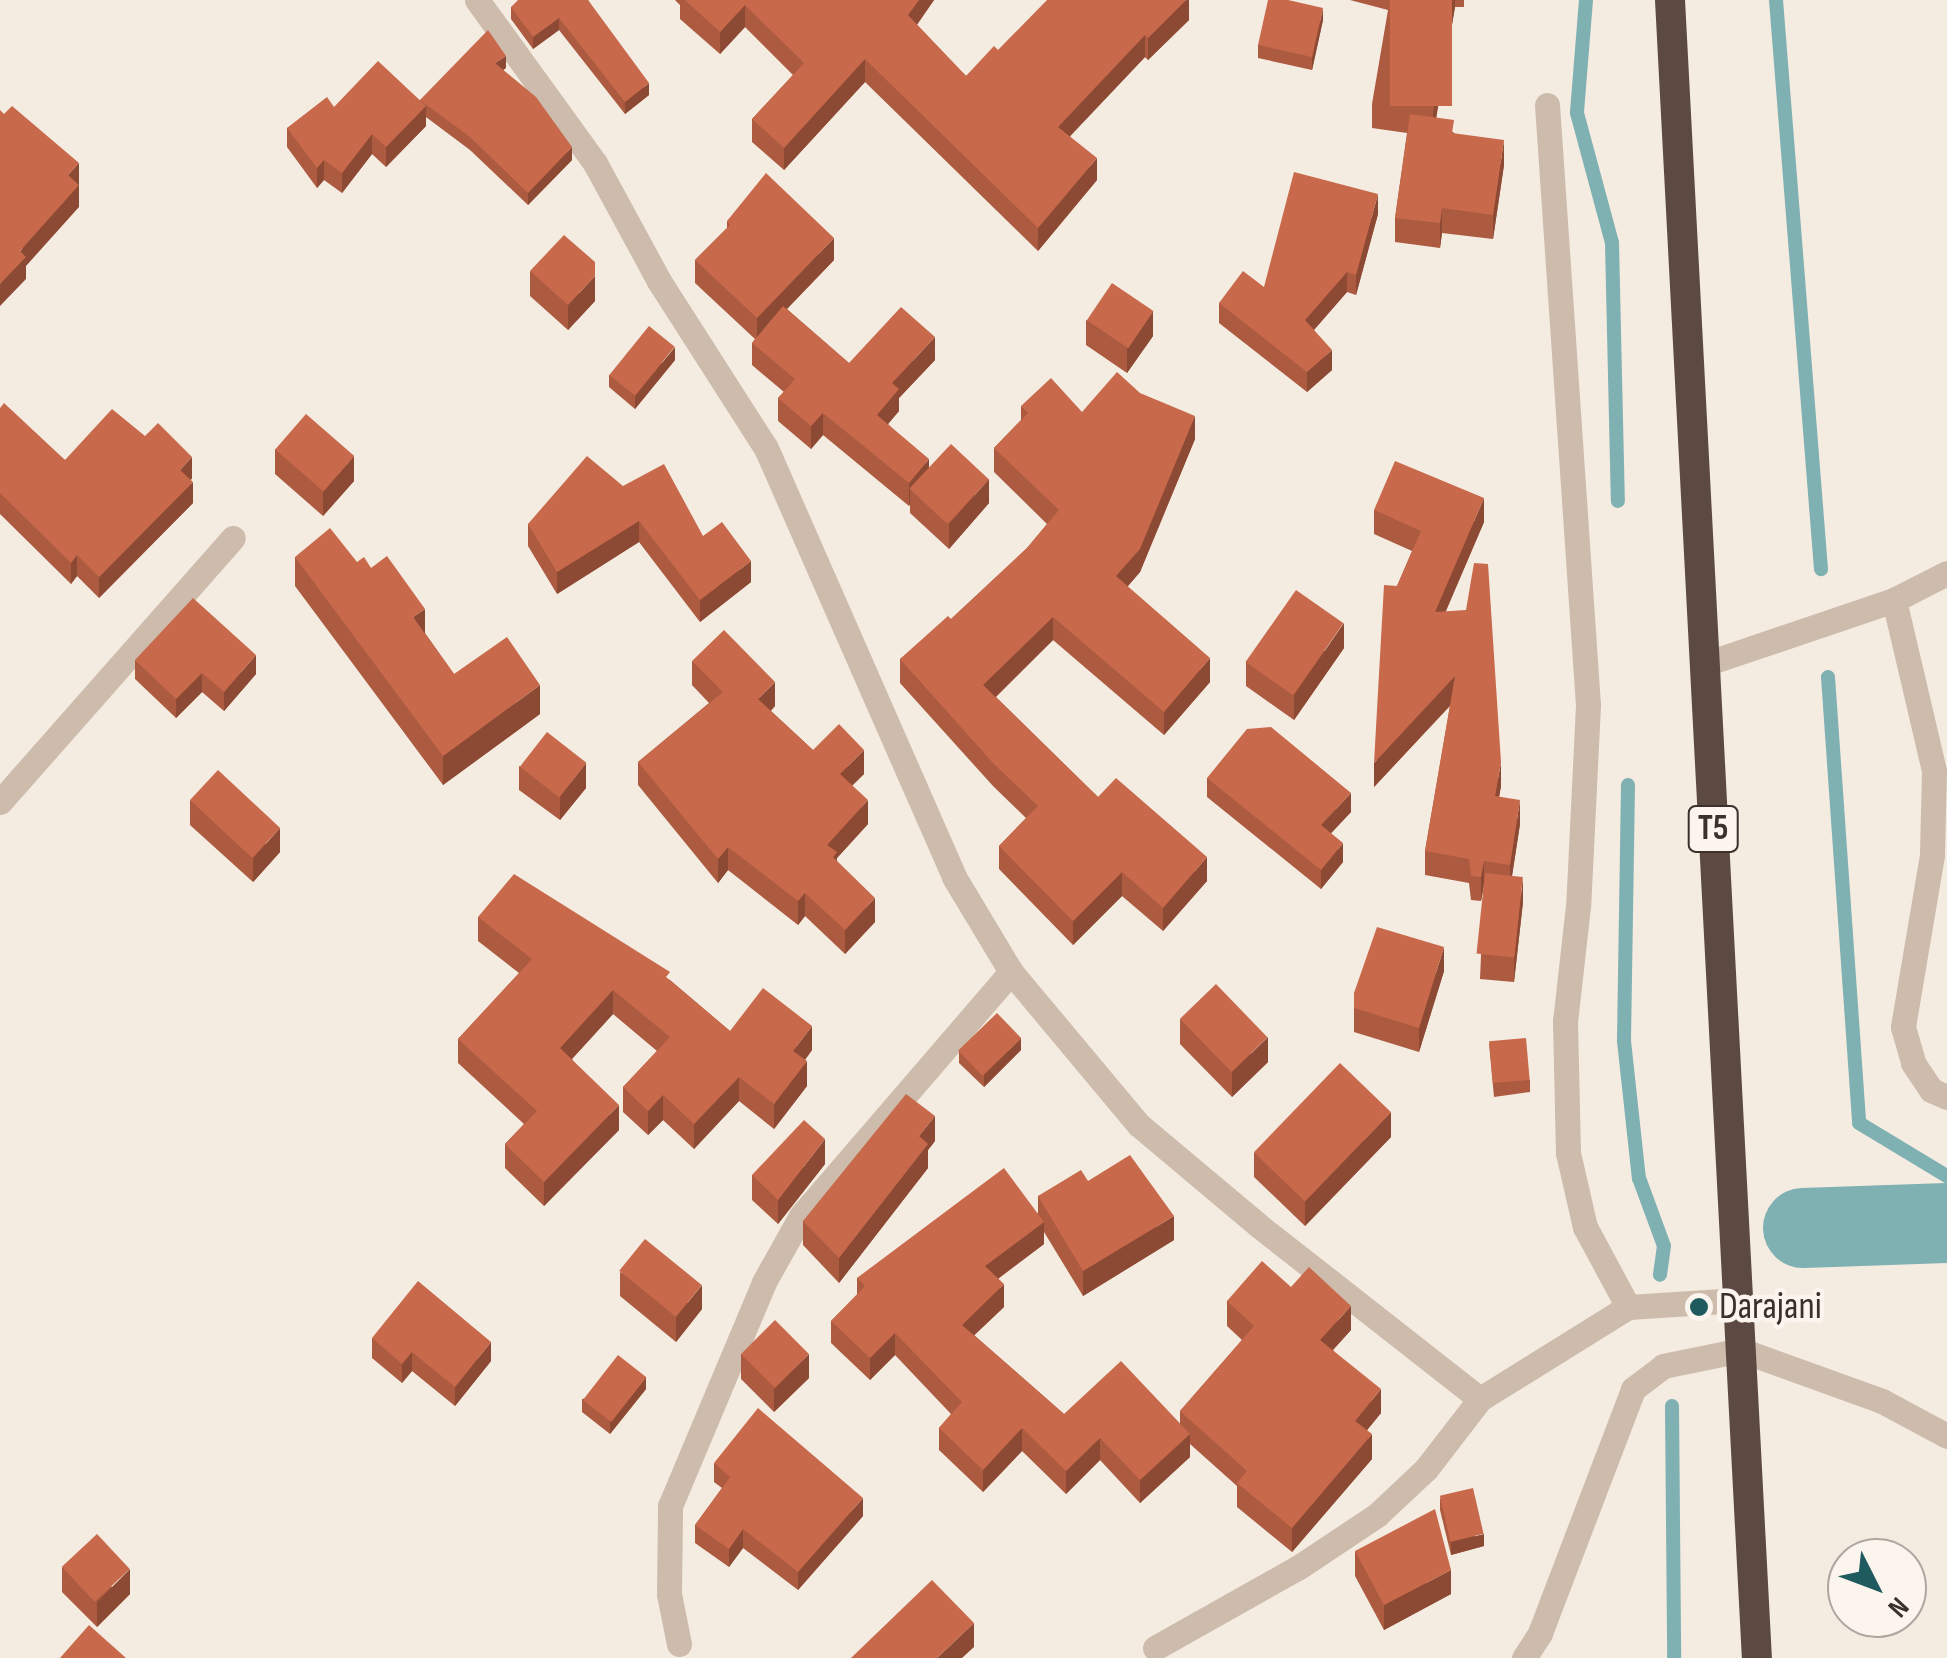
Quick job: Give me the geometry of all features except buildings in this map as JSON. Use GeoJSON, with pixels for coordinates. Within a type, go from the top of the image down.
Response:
{"type":"FeatureCollection","features":[{"type":"Feature","properties":{"kind":"highway","name":"T5"},"geometry":{"type":"LineString","coordinates":[[1670,0],[1758,1658]]}},
{"type":"Feature","properties":{"kind":"street"},"geometry":{"type":"LineString","coordinates":[[476,0],[595,164],[658,281],[766,448],[914,792],[954,877],[1011,972],[1139,1126],[1480,1399]]}},
{"type":"Feature","properties":{"kind":"street"},"geometry":{"type":"LineString","coordinates":[[1547,105],[1588,705],[1578,906],[1565,1022],[1568,1153],[1585,1227],[1628,1307]]}},
{"type":"Feature","properties":{"kind":"street"},"geometry":{"type":"LineString","coordinates":[[0,802],[233,538]]}},
{"type":"Feature","properties":{"kind":"street"},"geometry":{"type":"LineString","coordinates":[[1705,664],[1894,600],[1947,573]]}},
{"type":"Feature","properties":{"kind":"street"},"geometry":{"type":"LineString","coordinates":[[1894,600],[1923,707],[1934,771],[1932,855],[1903,1028],[1913,1063],[1930,1090],[1947,1097]]}},
{"type":"Feature","properties":{"kind":"street"},"geometry":{"type":"LineString","coordinates":[[678,1644],[669,1594],[670,1506],[764,1282],[801,1216],[1011,972]]}},
{"type":"Feature","properties":{"kind":"street"},"geometry":{"type":"LineString","coordinates":[[1156,1648],[1300,1567],[1377,1515],[1426,1469],[1480,1399],[1628,1307],[1738,1300]]}},
{"type":"Feature","properties":{"kind":"street"},"geometry":{"type":"LineString","coordinates":[[1524,1658],[1540,1633],[1633,1390],[1663,1366],[1741,1350],[1882,1401],[1947,1436]]}},
{"type":"Feature","properties":{"kind":"waterway"},"geometry":{"type":"LineString","coordinates":[[1586,0],[1577,113],[1612,243],[1618,501]]}},
{"type":"Feature","properties":{"kind":"waterway"},"geometry":{"type":"LineString","coordinates":[[1776,0],[1821,569]]}},
{"type":"Feature","properties":{"kind":"waterway"},"geometry":{"type":"LineString","coordinates":[[1828,677],[1859,1123],[1947,1176]]}},
{"type":"Feature","properties":{"kind":"waterway"},"geometry":{"type":"LineString","coordinates":[[1628,785],[1624,1041],[1639,1178],[1664,1246],[1660,1275]]}},
{"type":"Feature","properties":{"kind":"waterway"},"geometry":{"type":"LineString","coordinates":[[1803,1228],[1947,1223]]}},
{"type":"Feature","properties":{"kind":"waterway"},"geometry":{"type":"LineString","coordinates":[[1672,1406],[1674,1658]]}},
{"type":"Feature","properties":{"kind":"place","name":"Darajani"},"geometry":{"type":"Point","coordinates":[1699,1307]}}]}
